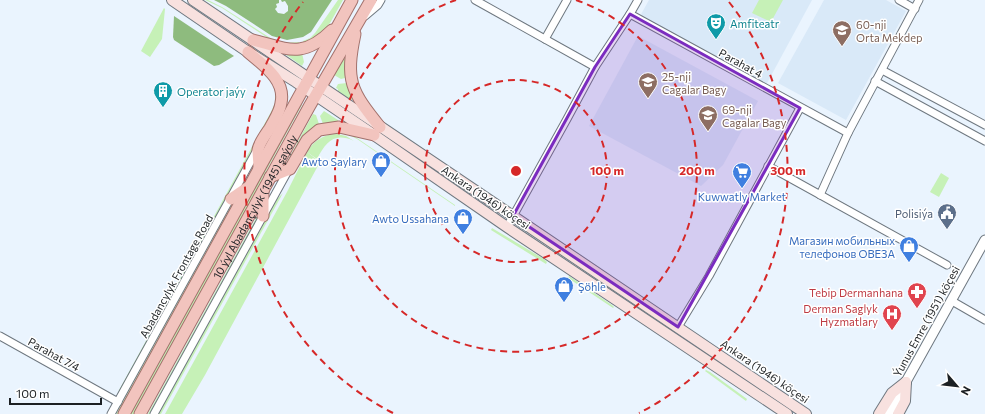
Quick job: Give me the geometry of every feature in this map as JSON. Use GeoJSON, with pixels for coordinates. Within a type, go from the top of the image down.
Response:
{"type":"FeatureCollection","features":[{"type":"Feature","properties":{"kind":"main road","name":"Ankara (1946) köçesi"},"geometry":{"type":"LineString","coordinates":[[172,0],[248,52],[307,83]]}},
{"type":"Feature","properties":{"kind":"main road","name":"Ankara (1946) köçesi"},"geometry":{"type":"LineString","coordinates":[[193,0],[253,40],[307,83],[377,131],[513,216],[806,414]]}},
{"type":"Feature","properties":{"kind":"main road","name":"10 ýyl Abadançylyk (1945) şaýoly"},"geometry":{"type":"LineString","coordinates":[[124,414],[352,0]]}},
{"type":"Feature","properties":{"kind":"main road","name":"10 ýyl Abadançylyk (1945) şaýoly"},"geometry":{"type":"LineString","coordinates":[[140,414],[270,177],[370,0]]}},
{"type":"Feature","properties":{"kind":"main road"},"geometry":{"type":"LineString","coordinates":[[253,40],[286,50],[298,50],[320,41],[341,21]]}},
{"type":"Feature","properties":{"kind":"main road"},"geometry":{"type":"LineString","coordinates":[[358,22],[350,59],[351,78],[353,87],[377,131]]}},
{"type":"Feature","properties":{"kind":"main road"},"geometry":{"type":"LineString","coordinates":[[248,52],[274,76],[279,83],[282,95],[279,111],[258,148],[259,169]]}},
{"type":"Feature","properties":{"kind":"main road"},"geometry":{"type":"LineString","coordinates":[[270,177],[290,169],[307,140],[319,130],[339,127],[377,131]]}},
{"type":"Feature","properties":{"kind":"main road","name":"Ankara (1946) köçesi"},"geometry":{"type":"LineString","coordinates":[[377,131],[506,227],[787,414]]}},
{"type":"Feature","properties":{"kind":"main road"},"geometry":{"type":"LineString","coordinates":[[231,199],[250,186]]}},
{"type":"Feature","properties":{"kind":"main road"},"geometry":{"type":"LineString","coordinates":[[263,191],[263,216]]}},
{"type":"Feature","properties":{"kind":"main road"},"geometry":{"type":"LineString","coordinates":[[879,414],[892,393],[906,382]]}},
{"type":"Feature","properties":{"kind":"main road"},"geometry":{"type":"LineString","coordinates":[[898,414],[905,401],[906,382]]}},
{"type":"Feature","properties":{"kind":"street"},"geometry":{"type":"LineString","coordinates":[[358,22],[378,5],[381,0]]}},
{"type":"Feature","properties":{"kind":"street"},"geometry":{"type":"LineString","coordinates":[[475,0],[595,67]]}},
{"type":"Feature","properties":{"kind":"street"},"geometry":{"type":"LineString","coordinates":[[545,40],[567,0]]}},
{"type":"Feature","properties":{"kind":"street"},"geometry":{"type":"LineString","coordinates":[[506,227],[595,67],[638,0]]}},
{"type":"Feature","properties":{"kind":"street"},"geometry":{"type":"LineString","coordinates":[[898,0],[914,9]]}},
{"type":"Feature","properties":{"kind":"street"},"geometry":{"type":"LineString","coordinates":[[820,195],[848,133],[919,0]]}},
{"type":"Feature","properties":{"kind":"street","name":"Parahat 4"},"geometry":{"type":"LineString","coordinates":[[630,14],[848,133]]}},
{"type":"Feature","properties":{"kind":"street"},"geometry":{"type":"LineString","coordinates":[[882,70],[985,125]]}},
{"type":"Feature","properties":{"kind":"street"},"geometry":{"type":"LineString","coordinates":[[875,81],[985,141]]}},
{"type":"Feature","properties":{"kind":"street"},"geometry":{"type":"LineString","coordinates":[[678,327],[709,276],[800,108]]}},
{"type":"Feature","properties":{"kind":"street","name":"Abadancylyk Frontage Road"},"geometry":{"type":"LineString","coordinates":[[111,414],[258,148]]}},
{"type":"Feature","properties":{"kind":"street"},"geometry":{"type":"LineString","coordinates":[[768,166],[947,265]]}},
{"type":"Feature","properties":{"kind":"street"},"geometry":{"type":"LineString","coordinates":[[154,414],[290,169]]}},
{"type":"Feature","properties":{"kind":"street","name":"Ýunus Emre (1951) köçesi"},"geometry":{"type":"LineString","coordinates":[[888,414],[985,240]]}},
{"type":"Feature","properties":{"kind":"street"},"geometry":{"type":"LineString","coordinates":[[952,301],[985,320]]}},
{"type":"Feature","properties":{"kind":"street","name":"Parahat 7/4"},"geometry":{"type":"LineString","coordinates":[[0,336],[118,402]]}},
{"type":"Feature","properties":{"kind":"highlighted area"},"geometry":{"type":"Polygon","coordinates":[[[630,14],[800,108],[678,327],[513,216],[595,67],[630,14]]]}},
{"type":"Feature","properties":{"kind":"shaded area"},"geometry":{"type":"Polygon","coordinates":[[[649,0],[812,0],[766,85],[640,16],[649,0]]]}},
{"type":"Feature","properties":{"kind":"shaded area","name":"60-nji Orta Mekdep"},"geometry":{"type":"Polygon","coordinates":[[[824,0],[886,0],[906,11],[846,120],[778,83],[824,0]]]}},
{"type":"Feature","properties":{"kind":"shaded area"},"geometry":{"type":"Polygon","coordinates":[[[638,36],[758,101],[723,165],[701,186],[589,126],[638,36]]]}},
{"type":"Feature","properties":{"kind":"green space"},"geometry":{"type":"Polygon","coordinates":[[[205,0],[222,7],[275,41],[284,43],[299,42],[299,45],[287,46],[274,42],[222,8],[205,0]]]}},
{"type":"Feature","properties":{"kind":"green space"},"geometry":{"type":"Polygon","coordinates":[[[214,0],[279,0],[279,3],[276,4],[277,7],[275,9],[278,13],[284,14],[288,11],[288,6],[285,1],[282,2],[281,0],[332,0],[311,32],[303,37],[287,40],[272,36],[226,6],[214,0]]]}},
{"type":"Feature","properties":{"kind":"green space"},"geometry":{"type":"Polygon","coordinates":[[[338,0],[343,0],[330,23],[320,35],[304,44],[303,41],[310,38],[315,33],[338,0]]]}},
{"type":"Feature","properties":{"kind":"green space"},"geometry":{"type":"Polygon","coordinates":[[[759,0],[783,0],[771,22],[752,13],[759,0]]]}},
{"type":"Feature","properties":{"kind":"green space"},"geometry":{"type":"Polygon","coordinates":[[[164,8],[162,39],[150,57],[141,51],[164,8]]]}},
{"type":"Feature","properties":{"kind":"green space"},"geometry":{"type":"Polygon","coordinates":[[[174,16],[234,56],[219,65],[214,66],[174,40],[174,16]]]}},
{"type":"Feature","properties":{"kind":"green space"},"geometry":{"type":"Polygon","coordinates":[[[302,53],[304,62],[302,66],[285,54],[302,53]]]}},
{"type":"Feature","properties":{"kind":"green space"},"geometry":{"type":"Polygon","coordinates":[[[346,54],[345,78],[341,79],[334,75],[346,54]]]}},
{"type":"Feature","properties":{"kind":"green space"},"geometry":{"type":"Polygon","coordinates":[[[347,83],[353,99],[351,100],[336,88],[338,84],[347,83]]]}},
{"type":"Feature","properties":{"kind":"green space"},"geometry":{"type":"Polygon","coordinates":[[[275,96],[278,96],[276,108],[121,390],[118,392],[271,112],[275,103],[275,96]]]}},
{"type":"Feature","properties":{"kind":"green space"},"geometry":{"type":"Polygon","coordinates":[[[300,104],[302,105],[264,175],[231,241],[135,414],[130,414],[300,104]]]}},
{"type":"Feature","properties":{"kind":"green space"},"geometry":{"type":"Polygon","coordinates":[[[324,111],[338,120],[338,122],[323,124],[320,116],[324,111]]]}},
{"type":"Feature","properties":{"kind":"green space"},"geometry":{"type":"Polygon","coordinates":[[[313,114],[316,115],[319,124],[305,135],[288,165],[284,167],[313,114]]]}},
{"type":"Feature","properties":{"kind":"green space"},"geometry":{"type":"Polygon","coordinates":[[[345,133],[354,136],[455,206],[357,139],[345,133]]]}},
{"type":"Feature","properties":{"kind":"green space"},"geometry":{"type":"Polygon","coordinates":[[[337,134],[346,136],[354,141],[347,138],[336,138],[331,140],[327,143],[317,159],[307,152],[319,139],[328,135],[337,134]]]}},
{"type":"Feature","properties":{"kind":"green space"},"geometry":{"type":"Polygon","coordinates":[[[307,152],[320,162],[205,375],[182,414],[165,414],[287,192],[307,152]]]}},
{"type":"Feature","properties":{"kind":"green space"},"geometry":{"type":"Polygon","coordinates":[[[941,173],[949,178],[939,197],[930,192],[941,173]]]}},
{"type":"Feature","properties":{"kind":"green space"},"geometry":{"type":"Polygon","coordinates":[[[283,193],[161,414],[158,414],[277,199],[283,193]]]}},
{"type":"Feature","properties":{"kind":"green space"},"geometry":{"type":"Polygon","coordinates":[[[237,198],[118,414],[116,414],[233,202],[237,198]]]}},
{"type":"Feature","properties":{"kind":"green space"},"geometry":{"type":"Polygon","coordinates":[[[260,211],[260,214],[151,414],[148,414],[260,211]]]}},
{"type":"Feature","properties":{"kind":"green space"},"geometry":{"type":"Polygon","coordinates":[[[492,228],[544,259],[547,262],[546,264],[491,230],[492,228]]]}},
{"type":"Feature","properties":{"kind":"green space"},"geometry":{"type":"Polygon","coordinates":[[[569,276],[614,307],[613,308],[568,278],[569,276]]]}},
{"type":"Feature","properties":{"kind":"green space"},"geometry":{"type":"Polygon","coordinates":[[[706,370],[747,399],[746,401],[705,371],[706,370]]]}},
{"type":"Feature","properties":{"kind":"place","name":"Amfiteatr"},"geometry":{"type":"Point","coordinates":[716,40]}},
{"type":"Feature","properties":{"kind":"place","name":"60-nji Orta Mekdep"},"geometry":{"type":"Point","coordinates":[842,47]}},
{"type":"Feature","properties":{"kind":"place","name":"25-nji Cagalar Bagy"},"geometry":{"type":"Point","coordinates":[648,99]}},
{"type":"Feature","properties":{"kind":"place","name":"Operator jaýy"},"geometry":{"type":"Point","coordinates":[163,108]}},
{"type":"Feature","properties":{"kind":"place","name":"69-nji Cagalar Bagy"},"geometry":{"type":"Point","coordinates":[708,132]}},
{"type":"Feature","properties":{"kind":"place","name":"Awto Saylary"},"geometry":{"type":"Point","coordinates":[381,178]}},
{"type":"Feature","properties":{"kind":"place","name":"Kuwwatly Market"},"geometry":{"type":"Point","coordinates":[742,189]}},
{"type":"Feature","properties":{"kind":"place","name":"Polisiýa"},"geometry":{"type":"Point","coordinates":[947,230]}},
{"type":"Feature","properties":{"kind":"place","name":"Awto Ussahana"},"geometry":{"type":"Point","coordinates":[463,235]}},
{"type":"Feature","properties":{"kind":"place","name":"Магазин мобильных телефонов ОВЕЗА"},"geometry":{"type":"Point","coordinates":[909,263]}},
{"type":"Feature","properties":{"kind":"place","name":"Şöhle"},"geometry":{"type":"Point","coordinates":[564,303]}},
{"type":"Feature","properties":{"kind":"place","name":"Tebip Dermanhana"},"geometry":{"type":"Point","coordinates":[917,309]}},
{"type":"Feature","properties":{"kind":"place","name":"Derman Saglyk Hyzmatlary"},"geometry":{"type":"Point","coordinates":[892,331]}}]}
